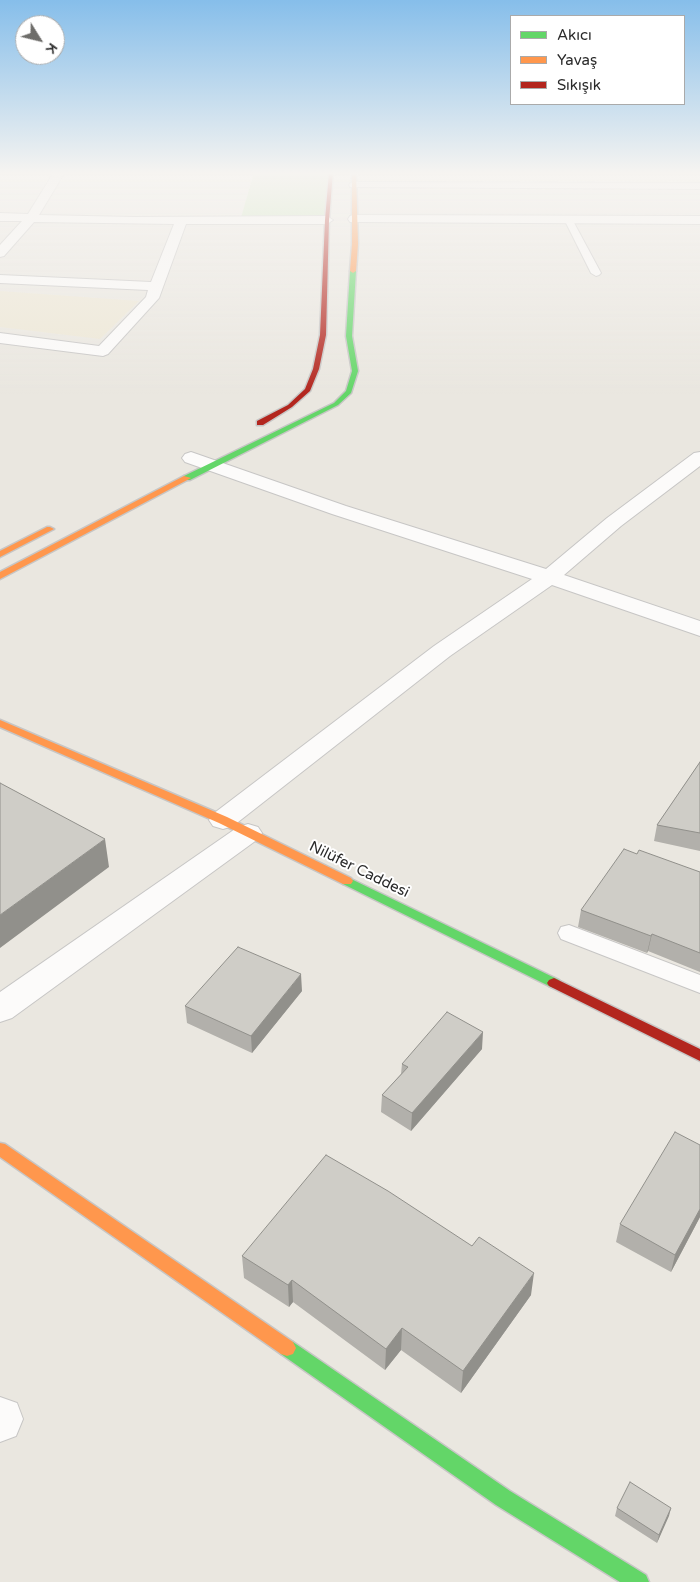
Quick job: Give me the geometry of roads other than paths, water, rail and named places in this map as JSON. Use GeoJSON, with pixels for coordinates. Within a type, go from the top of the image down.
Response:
{"type":"FeatureCollection","features":[{"type":"Feature","properties":{"kind":"main road"},"geometry":{"type":"LineString","coordinates":[[251,428],[290,406],[308,390],[316,369],[323,335],[326,246]]}},
{"type":"Feature","properties":{"kind":"main road"},"geometry":{"type":"LineString","coordinates":[[0,576],[197,459],[336,404],[349,392],[355,371],[349,336],[354,274],[354,246]]}},
{"type":"Feature","properties":{"kind":"main road"},"geometry":{"type":"LineString","coordinates":[[0,554],[62,523]]}},
{"type":"Feature","properties":{"kind":"main road","name":"Nilüfer Caddesi"},"geometry":{"type":"LineString","coordinates":[[0,723],[236,826],[700,1055]]}},
{"type":"Feature","properties":{"kind":"main road"},"geometry":{"type":"LineString","coordinates":[[0,1149],[503,1498],[639,1582]]}},
{"type":"Feature","properties":{"kind":"street"},"geometry":{"type":"LineString","coordinates":[[0,338],[103,351],[152,298],[171,246]]}},
{"type":"Feature","properties":{"kind":"street"},"geometry":{"type":"LineString","coordinates":[[0,279],[156,286]]}},
{"type":"Feature","properties":{"kind":"street"},"geometry":{"type":"LineString","coordinates":[[0,1009],[236,826],[442,651],[549,577],[614,522],[700,457]]}},
{"type":"Feature","properties":{"kind":"street"},"geometry":{"type":"LineString","coordinates":[[197,459],[338,510],[549,577],[700,629]]}},
{"type":"Feature","properties":{"kind":"lane"},"geometry":{"type":"LineString","coordinates":[[582,246],[596,273]]}},
{"type":"Feature","properties":{"kind":"lane"},"geometry":{"type":"LineString","coordinates":[[569,933],[700,984]]}}]}
